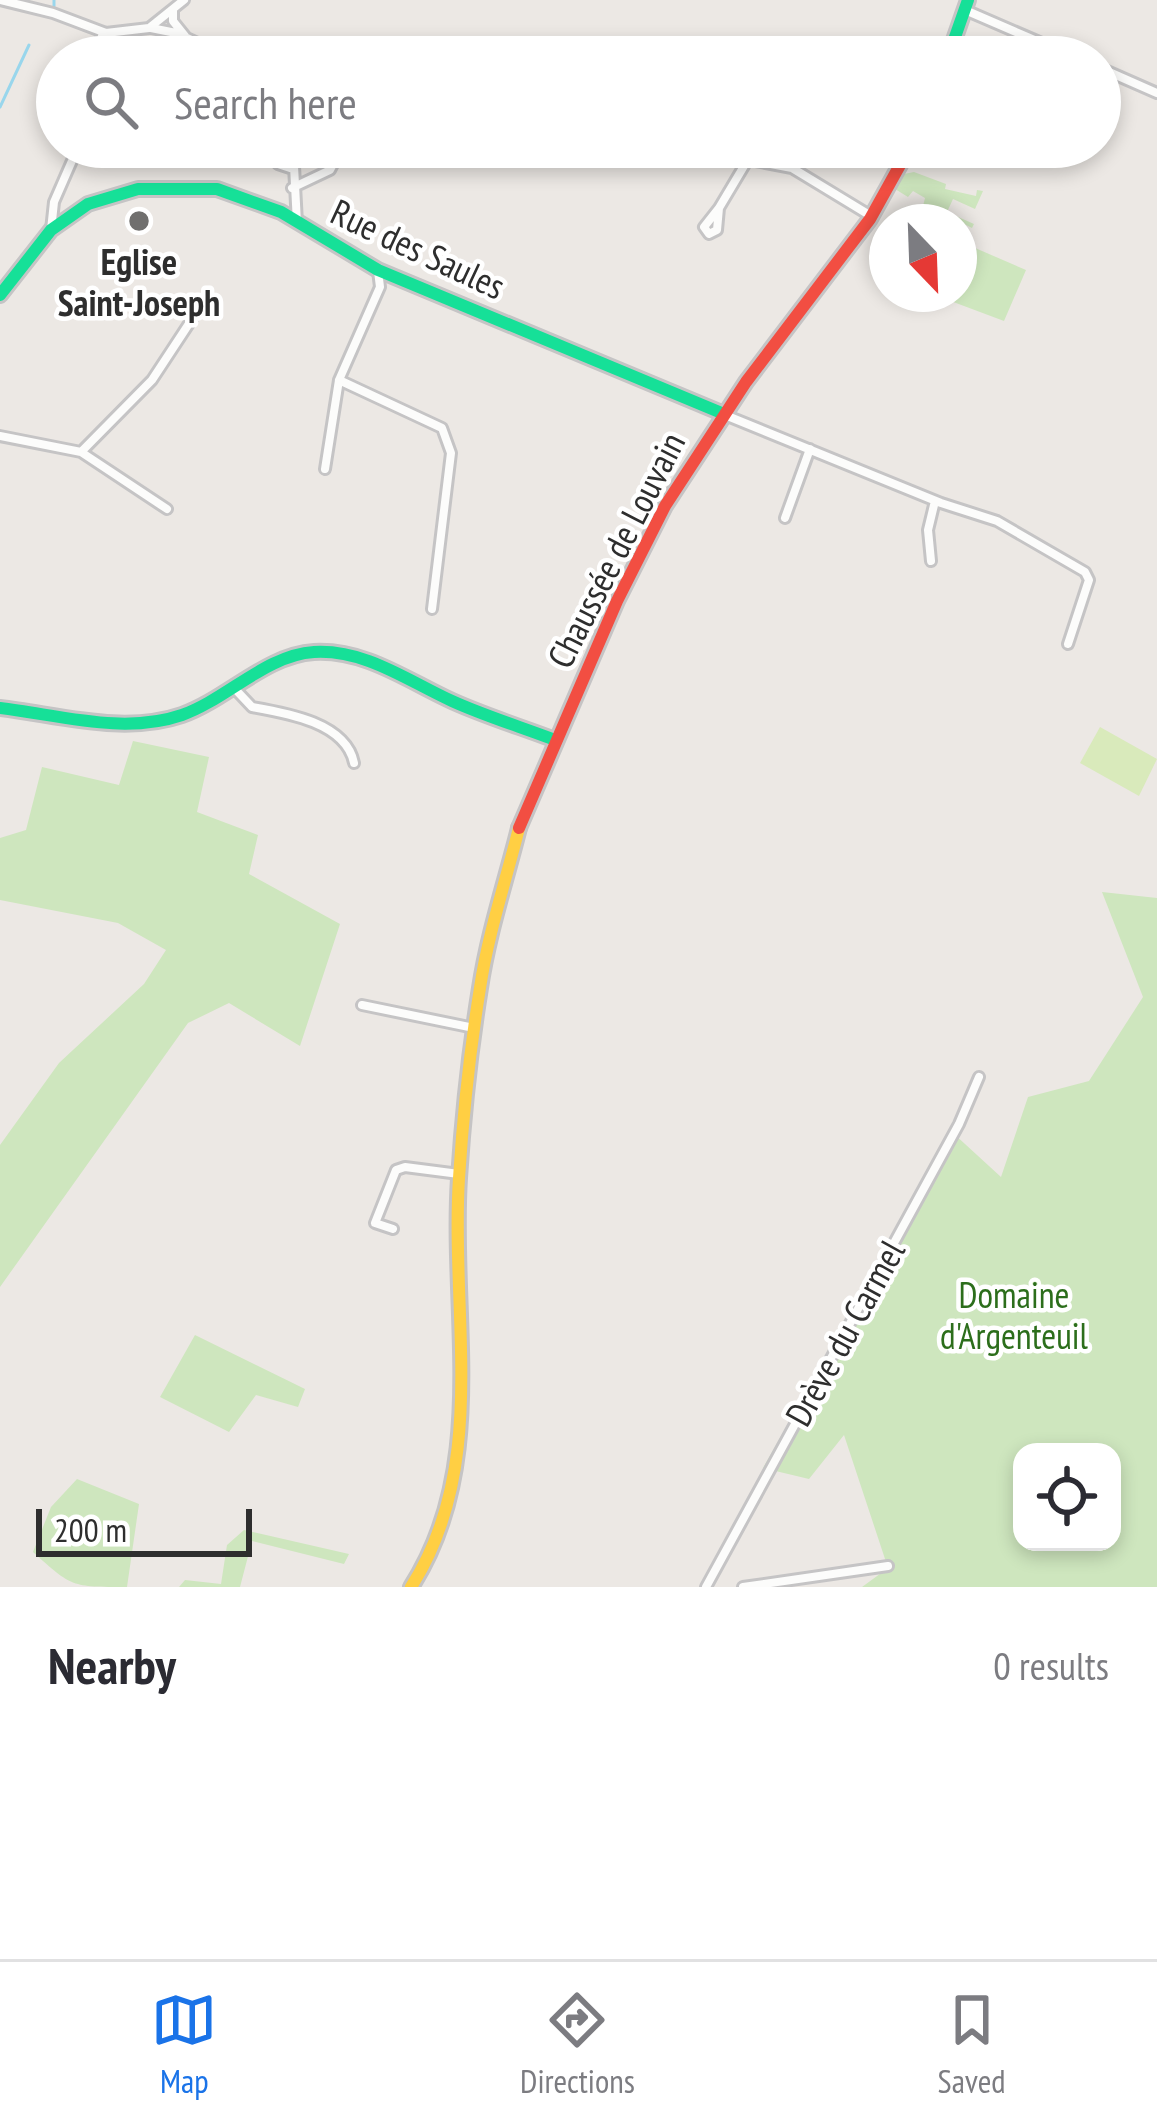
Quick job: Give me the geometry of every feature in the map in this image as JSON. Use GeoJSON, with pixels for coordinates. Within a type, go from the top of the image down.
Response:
{"type":"FeatureCollection","features":[{"type":"Feature","properties":{"kind":"main road"},"geometry":{"type":"LineString","coordinates":[[955,36],[966,5]]}},
{"type":"Feature","properties":{"kind":"main road","name":"Chaussée de Louvain"},"geometry":{"type":"LineString","coordinates":[[878,204],[898,168]]}},
{"type":"Feature","properties":{"kind":"main road","name":"Rue des Saules"},"geometry":{"type":"LineString","coordinates":[[51,230],[88,204],[138,189],[217,190],[280,212],[378,270],[724,414]]}},
{"type":"Feature","properties":{"kind":"main road","name":"Chaussée de Louvain"},"geometry":{"type":"LineString","coordinates":[[411,1587],[439,1537],[462,1460],[464,1388],[455,1254],[474,1028],[507,869],[532,793],[665,506],[746,382],[869,219]]}},
{"type":"Feature","properties":{"kind":"main road"},"geometry":{"type":"LineString","coordinates":[[0,295],[51,230]]}},
{"type":"Feature","properties":{"kind":"main road"},"geometry":{"type":"LineString","coordinates":[[707,439],[706,410],[746,382]]}},
{"type":"Feature","properties":{"kind":"main road"},"geometry":{"type":"LineString","coordinates":[[0,708],[137,725],[177,716],[236,690],[298,654],[359,657],[400,672],[455,703],[555,740]]}},
{"type":"Feature","properties":{"kind":"street"},"geometry":{"type":"LineString","coordinates":[[0,0],[50,12],[103,33],[149,28],[182,36]]}},
{"type":"Feature","properties":{"kind":"street"},"geometry":{"type":"LineString","coordinates":[[50,0],[50,12]]}},
{"type":"Feature","properties":{"kind":"street"},"geometry":{"type":"LineString","coordinates":[[149,28],[184,0]]}},
{"type":"Feature","properties":{"kind":"street"},"geometry":{"type":"LineString","coordinates":[[966,5],[1030,36]]}},
{"type":"Feature","properties":{"kind":"street"},"geometry":{"type":"LineString","coordinates":[[173,10],[173,21],[185,36]]}},
{"type":"Feature","properties":{"kind":"street"},"geometry":{"type":"LineString","coordinates":[[1121,77],[1157,93]]}},
{"type":"Feature","properties":{"kind":"street"},"geometry":{"type":"LineString","coordinates":[[51,230],[56,195],[68,168]]}},
{"type":"Feature","properties":{"kind":"street"},"geometry":{"type":"LineString","coordinates":[[290,168],[297,223]]}},
{"type":"Feature","properties":{"kind":"street"},"geometry":{"type":"LineString","coordinates":[[280,212],[293,191],[331,168]]}},
{"type":"Feature","properties":{"kind":"street"},"geometry":{"type":"LineString","coordinates":[[719,208],[743,168]]}},
{"type":"Feature","properties":{"kind":"street"},"geometry":{"type":"LineString","coordinates":[[783,168],[804,172],[869,215]]}},
{"type":"Feature","properties":{"kind":"street"},"geometry":{"type":"LineString","coordinates":[[325,469],[339,380],[380,287],[378,270]]}},
{"type":"Feature","properties":{"kind":"street"},"geometry":{"type":"LineString","coordinates":[[380,287],[394,277]]}},
{"type":"Feature","properties":{"kind":"street"},"geometry":{"type":"LineString","coordinates":[[81,452],[148,385],[196,313]]}},
{"type":"Feature","properties":{"kind":"street"},"geometry":{"type":"LineString","coordinates":[[339,380],[447,434],[451,453],[432,609]]}},
{"type":"Feature","properties":{"kind":"street"},"geometry":{"type":"LineString","coordinates":[[724,414],[935,501],[997,521],[1088,574],[1068,644]]}},
{"type":"Feature","properties":{"kind":"street"},"geometry":{"type":"LineString","coordinates":[[0,436],[81,452],[167,509]]}},
{"type":"Feature","properties":{"kind":"street"},"geometry":{"type":"LineString","coordinates":[[785,518],[810,449]]}},
{"type":"Feature","properties":{"kind":"street"},"geometry":{"type":"LineString","coordinates":[[931,561],[928,530],[935,501]]}},
{"type":"Feature","properties":{"kind":"street"},"geometry":{"type":"LineString","coordinates":[[236,690],[252,707],[277,710],[340,736],[351,748],[354,763]]}},
{"type":"Feature","properties":{"kind":"street"},"geometry":{"type":"LineString","coordinates":[[362,1005],[474,1028]]}},
{"type":"Feature","properties":{"kind":"street","name":"Drève du Carmel"},"geometry":{"type":"LineString","coordinates":[[706,1587],[959,1124],[979,1077]]}},
{"type":"Feature","properties":{"kind":"street"},"geometry":{"type":"LineString","coordinates":[[393,1229],[375,1222],[396,1170],[408,1167],[459,1174]]}},
{"type":"Feature","properties":{"kind":"street"},"geometry":{"type":"LineString","coordinates":[[743,1587],[888,1566]]}},
{"type":"Feature","properties":{"kind":"green space"},"geometry":{"type":"Polygon","coordinates":[[[914,172],[946,184],[945,189],[976,196],[977,190],[983,191],[977,204],[953,199],[951,204],[924,204],[925,198],[913,191],[908,197],[895,189],[904,174],[914,172]]]}},
{"type":"Feature","properties":{"kind":"green space"},"geometry":{"type":"Polygon","coordinates":[[[977,249],[1026,270],[1004,321],[977,311],[977,249]]]}},
{"type":"Feature","properties":{"kind":"green space"},"geometry":{"type":"Polygon","coordinates":[[[1100,727],[1157,759],[1139,796],[1080,763],[1100,727]]]}},
{"type":"Feature","properties":{"kind":"green space"},"geometry":{"type":"Polygon","coordinates":[[[133,741],[209,757],[197,812],[258,835],[249,874],[340,924],[300,1046],[229,1003],[188,1023],[0,1287],[0,1145],[59,1063],[144,984],[166,950],[118,923],[0,900],[0,838],[26,830],[42,767],[119,785],[133,741]]]}},
{"type":"Feature","properties":{"kind":"green space","name":"Domaine d'Argenteuil"},"geometry":{"type":"Polygon","coordinates":[[[1102,892],[1157,898],[1157,1587],[862,1587],[888,1568],[844,1435],[809,1479],[763,1468],[953,1133],[1001,1177],[1028,1097],[1089,1081],[1143,997],[1102,892]]]}},
{"type":"Feature","properties":{"kind":"green space"},"geometry":{"type":"Polygon","coordinates":[[[195,1335],[305,1389],[298,1407],[256,1395],[229,1432],[160,1397],[195,1335]]]}},
{"type":"Feature","properties":{"kind":"green space"},"geometry":{"type":"Polygon","coordinates":[[[77,1479],[139,1504],[127,1587],[74,1583],[33,1552],[51,1507],[77,1479]]]}},
{"type":"Feature","properties":{"kind":"green space"},"geometry":{"type":"Polygon","coordinates":[[[244,1530],[349,1554],[344,1564],[252,1541],[240,1587],[179,1587],[185,1580],[221,1584],[227,1545],[244,1530]]]}},
{"type":"Feature","properties":{"kind":"waterway"},"geometry":{"type":"LineString","coordinates":[[54,0],[54,6]]}},
{"type":"Feature","properties":{"kind":"waterway"},"geometry":{"type":"LineString","coordinates":[[0,107],[29,45]]}},
{"type":"Feature","properties":{"kind":"traffic: fast"},"geometry":{"type":"LineString","coordinates":[[955,36],[968,0]]}},
{"type":"Feature","properties":{"kind":"traffic: fast"},"geometry":{"type":"LineString","coordinates":[[0,295],[51,230],[88,204],[138,189],[217,189],[281,212],[378,270],[724,414]]}},
{"type":"Feature","properties":{"kind":"traffic: fast"},"geometry":{"type":"LineString","coordinates":[[0,708],[91,722],[160,721],[199,708],[279,661],[333,652],[386,668],[465,706],[555,740]]}},
{"type":"Feature","properties":{"kind":"traffic: slow"},"geometry":{"type":"LineString","coordinates":[[411,1587],[435,1540],[451,1490],[459,1440],[458,1230],[465,1107],[483,968],[519,828]]}},
{"type":"Feature","properties":{"kind":"traffic: jam"},"geometry":{"type":"LineString","coordinates":[[519,828],[617,601],[665,506],[746,382],[870,219],[898,168]]}},
{"type":"Feature","properties":{"kind":"place","name":"Eglise Saint-Joseph"},"geometry":{"type":"Point","coordinates":[139,221]}}]}
